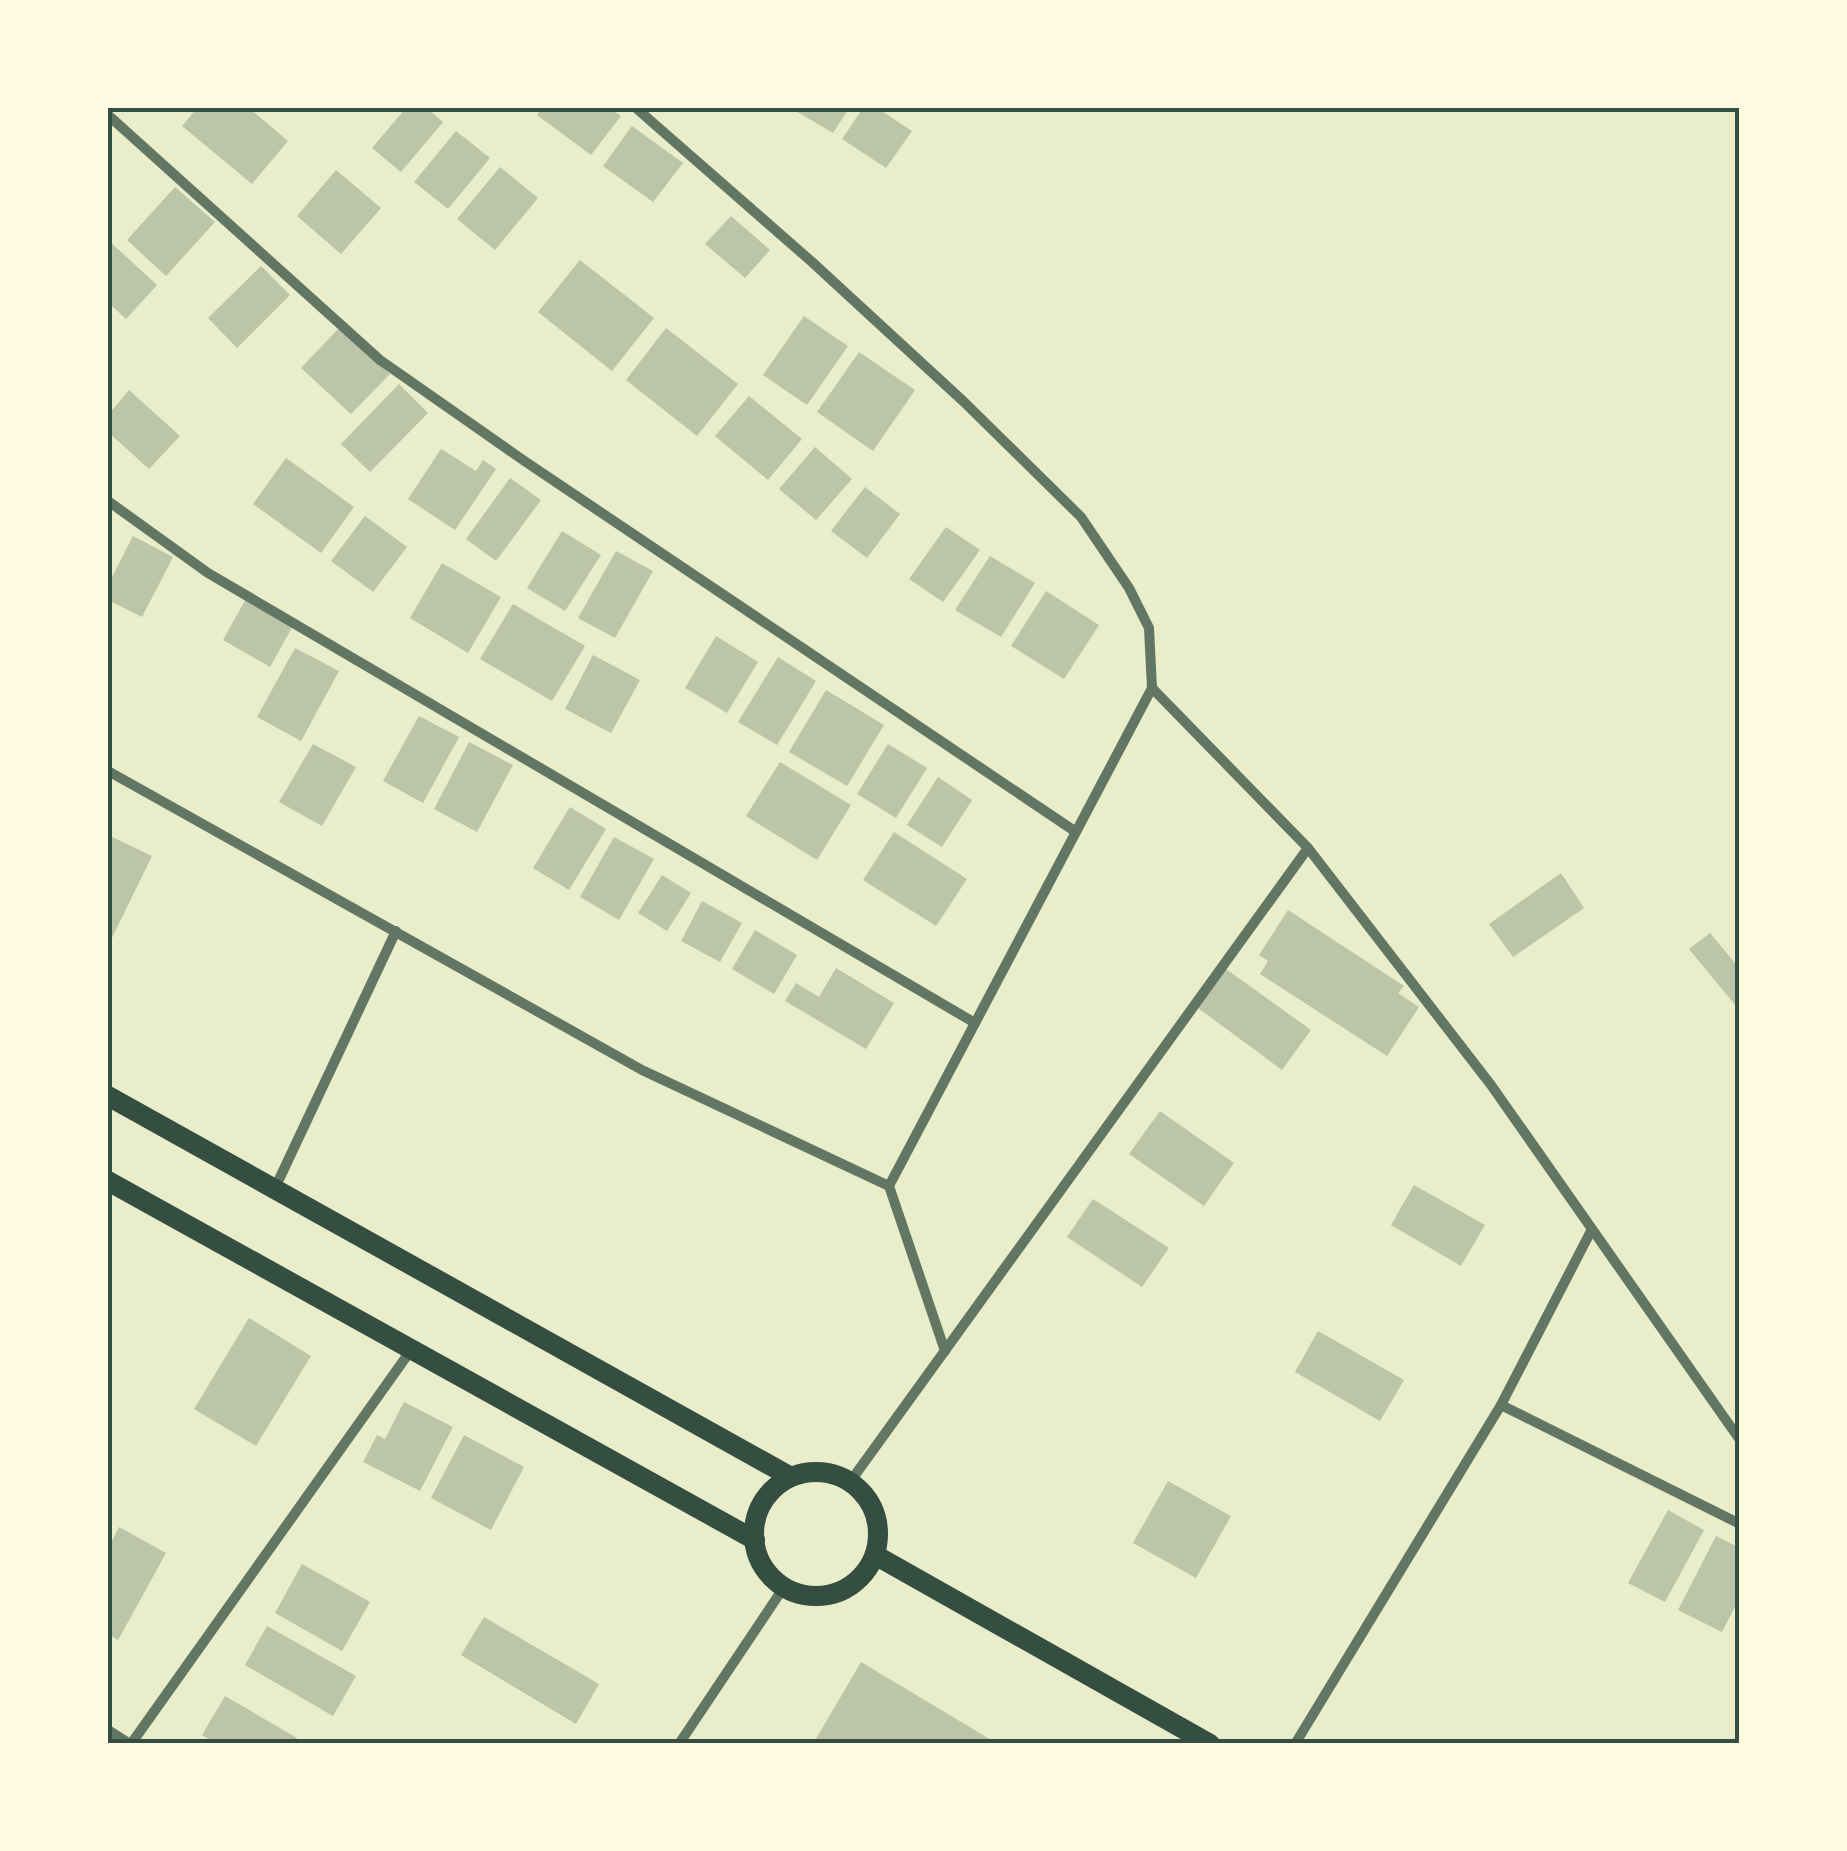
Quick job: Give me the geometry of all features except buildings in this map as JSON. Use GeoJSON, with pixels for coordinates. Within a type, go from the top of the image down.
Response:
{"type":"FeatureCollection","features":[{"type":"Feature","properties":{"kind":"main road"},"geometry":{"type":"LineString","coordinates":[[108,1096],[791,1477]]}},
{"type":"Feature","properties":{"kind":"main road"},"geometry":{"type":"LineString","coordinates":[[108,1181],[755,1540]]}},
{"type":"Feature","properties":{"kind":"main road"},"geometry":{"type":"LineString","coordinates":[[812,1472],[832,1474],[850,1482],[866,1497],[879,1535],[875,1555],[865,1573],[832,1594],[811,1596],[784,1587],[761,1564],[754,1524],[761,1505],[774,1488],[791,1477],[812,1472]]}},
{"type":"Feature","properties":{"kind":"main road"},"geometry":{"type":"LineString","coordinates":[[875,1555],[1210,1744]]}},
{"type":"Feature","properties":{"kind":"street"},"geometry":{"type":"LineString","coordinates":[[636,108],[826,274],[1081,516],[1129,588],[1149,628],[1152,688],[889,1186]]}},
{"type":"Feature","properties":{"kind":"street"},"geometry":{"type":"LineString","coordinates":[[108,115],[380,360],[1076,832]]}},
{"type":"Feature","properties":{"kind":"street"},"geometry":{"type":"LineString","coordinates":[[108,501],[208,573],[974,1023]]}},
{"type":"Feature","properties":{"kind":"street"},"geometry":{"type":"LineString","coordinates":[[1152,688],[1308,848],[1491,1085],[1740,1440]]}},
{"type":"Feature","properties":{"kind":"street"},"geometry":{"type":"LineString","coordinates":[[108,771],[642,1070],[889,1186],[945,1351]]}},
{"type":"Feature","properties":{"kind":"street"},"geometry":{"type":"LineString","coordinates":[[850,1482],[1308,848]]}},
{"type":"Feature","properties":{"kind":"street"},"geometry":{"type":"LineString","coordinates":[[275,1189],[396,931]]}},
{"type":"Feature","properties":{"kind":"street"},"geometry":{"type":"LineString","coordinates":[[1295,1744],[1502,1405],[1591,1231]]}},
{"type":"Feature","properties":{"kind":"street"},"geometry":{"type":"LineString","coordinates":[[108,1730],[131,1744],[411,1350]]}},
{"type":"Feature","properties":{"kind":"street"},"geometry":{"type":"LineString","coordinates":[[1502,1405],[1740,1524]]}},
{"type":"Feature","properties":{"kind":"street"},"geometry":{"type":"LineString","coordinates":[[679,1744],[784,1587]]}}]}
